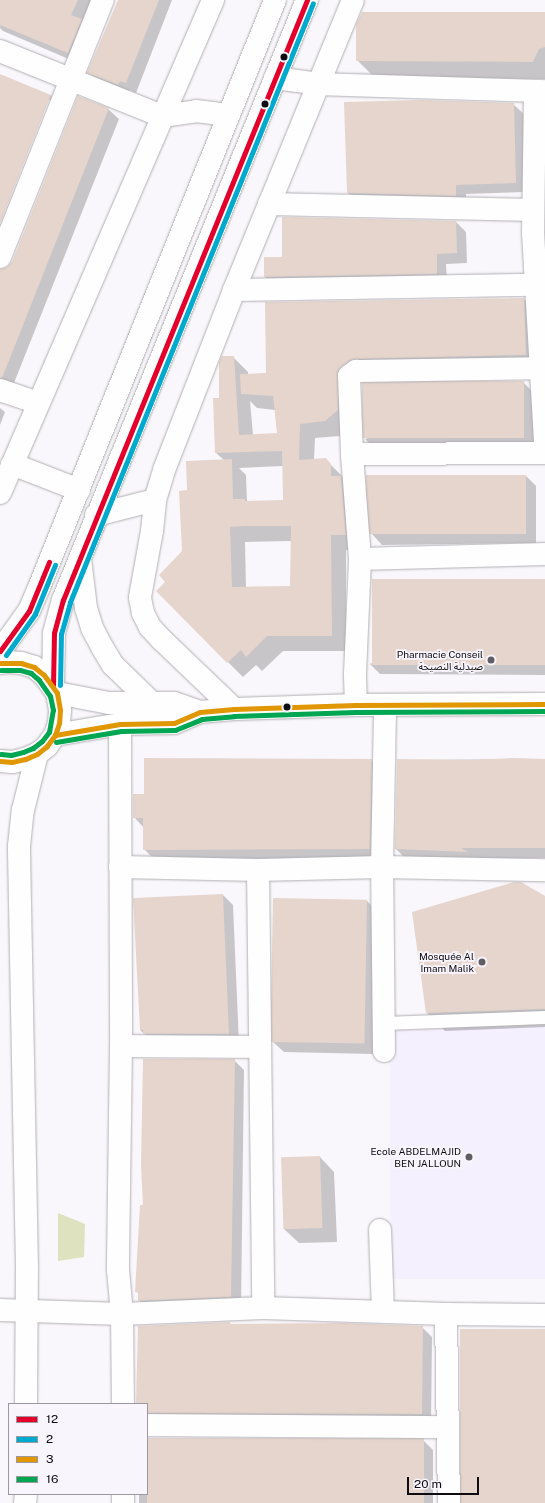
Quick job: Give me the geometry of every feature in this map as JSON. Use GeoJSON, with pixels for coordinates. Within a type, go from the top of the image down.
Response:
{"type":"FeatureCollection","features":[{"type":"Feature","properties":{"kind":"street"},"geometry":{"type":"LineString","coordinates":[[0,257],[70,78],[103,0]]}},
{"type":"Feature","properties":{"kind":"street"},"geometry":{"type":"LineString","coordinates":[[0,493],[213,0]]}},
{"type":"Feature","properties":{"kind":"street"},"geometry":{"type":"LineString","coordinates":[[0,651],[29,611],[275,0]]}},
{"type":"Feature","properties":{"kind":"street"},"geometry":{"type":"LineString","coordinates":[[0,761],[12,762],[25,760],[37,754],[47,746],[55,735],[59,723],[60,710],[55,689],[52,650],[58,616],[96,515],[307,0]]}},
{"type":"Feature","properties":{"kind":"street"},"geometry":{"type":"LineString","coordinates":[[234,709],[150,627],[143,613],[141,592],[152,531],[155,500],[164,470],[234,290],[353,0]]}},
{"type":"Feature","properties":{"kind":"street"},"geometry":{"type":"LineString","coordinates":[[0,50],[162,116],[196,112],[229,115]]}},
{"type":"Feature","properties":{"kind":"street"},"geometry":{"type":"LineString","coordinates":[[275,78],[319,84],[540,91],[533,210],[539,293],[540,368],[545,444]]}},
{"type":"Feature","properties":{"kind":"street"},"geometry":{"type":"LineString","coordinates":[[269,204],[533,210]]}},
{"type":"Feature","properties":{"kind":"street"},"geometry":{"type":"LineString","coordinates":[[234,290],[539,293]]}},
{"type":"Feature","properties":{"kind":"street"},"geometry":{"type":"LineString","coordinates":[[356,705],[355,674],[360,559],[348,378],[353,372],[540,368]]}},
{"type":"Feature","properties":{"kind":"street"},"geometry":{"type":"LineString","coordinates":[[0,390],[38,403]]}},
{"type":"Feature","properties":{"kind":"street"},"geometry":{"type":"LineString","coordinates":[[352,454],[545,453]]}},
{"type":"Feature","properties":{"kind":"street"},"geometry":{"type":"LineString","coordinates":[[12,464],[79,490]]}},
{"type":"Feature","properties":{"kind":"street"},"geometry":{"type":"LineString","coordinates":[[96,515],[155,500]]}},
{"type":"Feature","properties":{"kind":"street"},"geometry":{"type":"LineString","coordinates":[[360,559],[545,554]]}},
{"type":"Feature","properties":{"kind":"street"},"geometry":{"type":"LineString","coordinates":[[80,557],[86,608],[92,628],[114,665],[152,703]]}},
{"type":"Feature","properties":{"kind":"street"},"geometry":{"type":"LineString","coordinates":[[0,663],[21,663],[34,667],[44,675],[55,689],[109,703],[174,703],[200,712]]}},
{"type":"Feature","properties":{"kind":"street"},"geometry":{"type":"LineString","coordinates":[[55,735],[120,724],[174,723],[200,712],[234,709],[356,705],[545,704]]}},
{"type":"Feature","properties":{"kind":"street"},"geometry":{"type":"LineString","coordinates":[[384,1051],[382,867],[385,706]]}},
{"type":"Feature","properties":{"kind":"street"},"geometry":{"type":"LineString","coordinates":[[120,724],[121,1046],[118,1270],[122,1314],[123,1403]]}},
{"type":"Feature","properties":{"kind":"street"},"geometry":{"type":"LineString","coordinates":[[26,1403],[27,1310],[19,846],[23,810],[37,754]]}},
{"type":"Feature","properties":{"kind":"street"},"geometry":{"type":"LineString","coordinates":[[120,867],[258,870],[382,867],[545,870]]}},
{"type":"Feature","properties":{"kind":"street"},"geometry":{"type":"LineString","coordinates":[[258,870],[263,1308]]}},
{"type":"Feature","properties":{"kind":"street"},"geometry":{"type":"LineString","coordinates":[[121,1046],[260,1047]]}},
{"type":"Feature","properties":{"kind":"street"},"geometry":{"type":"LineString","coordinates":[[380,1230],[383,1311]]}},
{"type":"Feature","properties":{"kind":"street"},"geometry":{"type":"LineString","coordinates":[[0,1310],[122,1314],[263,1308],[446,1314],[545,1315]]}},
{"type":"Feature","properties":{"kind":"street"},"geometry":{"type":"LineString","coordinates":[[446,1314],[449,1503]]}},
{"type":"Feature","properties":{"kind":"street"},"geometry":{"type":"LineString","coordinates":[[148,1424],[447,1427]]}},
{"type":"Feature","properties":{"kind":"lane"},"geometry":{"type":"LineString","coordinates":[[384,1023],[545,1017]]}},
{"type":"Feature","properties":{"kind":"shaded area","name":"Ecole ABDELMAJID BEN JALLOUN"},"geometry":{"type":"Polygon","coordinates":[[[390,1027],[545,1027],[545,1279],[390,1279],[390,1027]]]}},
{"type":"Feature","properties":{"kind":"green space"},"geometry":{"type":"Polygon","coordinates":[[[58,1213],[85,1224],[84,1257],[58,1261],[58,1213]]]}},
{"type":"Feature","properties":{"kind":"building"},"geometry":{"type":"Polygon","coordinates":[[[0,0],[78,0],[71,15],[82,19],[68,53],[0,25],[0,0]]]}},
{"type":"Feature","properties":{"kind":"building"},"geometry":{"type":"Polygon","coordinates":[[[118,0],[159,0],[126,83],[120,81],[118,85],[87,73],[118,0]]]}},
{"type":"Feature","properties":{"kind":"building"},"geometry":{"type":"Polygon","coordinates":[[[362,12],[545,12],[545,47],[539,49],[533,62],[356,61],[356,25],[362,12]]]}},
{"type":"Feature","properties":{"kind":"building"},"geometry":{"type":"Polygon","coordinates":[[[0,74],[51,95],[0,223],[0,74]]]}},
{"type":"Feature","properties":{"kind":"building"},"geometry":{"type":"Polygon","coordinates":[[[78,96],[109,108],[2,378],[0,378],[0,269],[7,267],[12,262],[78,96]]]}},
{"type":"Feature","properties":{"kind":"building"},"geometry":{"type":"Polygon","coordinates":[[[420,100],[514,103],[516,183],[456,185],[456,196],[347,193],[344,102],[420,100]]]}},
{"type":"Feature","properties":{"kind":"building"},"geometry":{"type":"Polygon","coordinates":[[[282,217],[456,221],[457,253],[437,254],[437,274],[264,277],[264,257],[282,257],[282,217]]]}},
{"type":"Feature","properties":{"kind":"building"},"geometry":{"type":"Polygon","coordinates":[[[524,298],[526,355],[355,359],[349,361],[338,371],[338,410],[325,421],[300,424],[299,460],[326,458],[331,464],[331,476],[341,476],[346,535],[331,535],[332,636],[267,636],[246,657],[241,650],[227,663],[156,591],[165,582],[159,575],[182,551],[179,491],[187,490],[186,461],[232,459],[233,499],[245,499],[245,501],[283,500],[282,451],[215,453],[213,398],[219,398],[219,362],[222,356],[234,356],[239,435],[277,433],[273,396],[241,394],[240,374],[266,373],[265,302],[524,298]],[[291,526],[230,527],[232,587],[290,586],[291,526]]]}},
{"type":"Feature","properties":{"kind":"building"},"geometry":{"type":"Polygon","coordinates":[[[362,381],[524,381],[524,438],[362,438],[362,381]]]}},
{"type":"Feature","properties":{"kind":"building"},"geometry":{"type":"Polygon","coordinates":[[[366,475],[526,475],[526,534],[366,534],[366,475]]]}},
{"type":"Feature","properties":{"kind":"building"},"geometry":{"type":"Polygon","coordinates":[[[372,579],[545,579],[545,665],[372,665],[372,579]]]}},
{"type":"Feature","properties":{"kind":"building"},"geometry":{"type":"Polygon","coordinates":[[[144,758],[372,759],[370,849],[143,850],[143,818],[133,818],[133,794],[144,794],[144,758]]]}},
{"type":"Feature","properties":{"kind":"building"},"geometry":{"type":"Polygon","coordinates":[[[514,758],[545,759],[545,848],[461,848],[468,852],[395,849],[397,759],[471,760],[514,758]]]}},
{"type":"Feature","properties":{"kind":"building","name":"Mosquée Al Imam Malik"},"geometry":{"type":"Polygon","coordinates":[[[514,882],[521,882],[545,896],[545,1009],[426,1013],[412,912],[514,882]]]}},
{"type":"Feature","properties":{"kind":"building"},"geometry":{"type":"Polygon","coordinates":[[[223,894],[229,1034],[143,1034],[143,1030],[140,1030],[133,898],[223,894]]]}},
{"type":"Feature","properties":{"kind":"building"},"geometry":{"type":"Polygon","coordinates":[[[273,898],[367,900],[364,1044],[270,1042],[273,898]]]}},
{"type":"Feature","properties":{"kind":"building"},"geometry":{"type":"Polygon","coordinates":[[[143,1059],[235,1059],[231,1297],[138,1301],[138,1292],[135,1292],[140,1205],[143,1205],[141,1165],[143,1059]]]}},
{"type":"Feature","properties":{"kind":"building"},"geometry":{"type":"Polygon","coordinates":[[[320,1156],[323,1228],[284,1229],[281,1157],[320,1156]]]}},
{"type":"Feature","properties":{"kind":"building"},"geometry":{"type":"Polygon","coordinates":[[[230,1322],[230,1324],[344,1323],[423,1326],[422,1414],[148,1413],[148,1403],[136,1403],[138,1326],[230,1322]]]}},
{"type":"Feature","properties":{"kind":"building"},"geometry":{"type":"Polygon","coordinates":[[[460,1329],[545,1329],[545,1503],[460,1503],[460,1329]]]}},
{"type":"Feature","properties":{"kind":"building"},"geometry":{"type":"Polygon","coordinates":[[[148,1438],[424,1438],[424,1503],[147,1503],[148,1438]]]}},
{"type":"Feature","properties":{"kind":"transit line","name":"12"},"geometry":{"type":"LineString","coordinates":[[53,685],[54,633],[63,600],[307,0]]}},
{"type":"Feature","properties":{"kind":"transit line","name":"2"},"geometry":{"type":"LineString","coordinates":[[60,685],[61,634],[70,602],[313,3]]}},
{"type":"Feature","properties":{"kind":"transit line","name":"12"},"geometry":{"type":"LineString","coordinates":[[0,651],[29,611],[49,562]]}},
{"type":"Feature","properties":{"kind":"transit line","name":"2"},"geometry":{"type":"LineString","coordinates":[[6,655],[35,614],[55,565]]}},
{"type":"Feature","properties":{"kind":"transit line","name":"3"},"geometry":{"type":"LineString","coordinates":[[0,663],[21,663],[34,667],[44,675],[57,693],[60,710],[59,723],[55,735],[47,746],[37,754],[25,759],[12,762],[0,761]]}},
{"type":"Feature","properties":{"kind":"transit line","name":"16"},"geometry":{"type":"LineString","coordinates":[[1,670],[20,670],[31,673],[39,680],[50,696],[53,710],[49,732],[42,741],[33,748],[23,752],[11,755],[1,754]]}},
{"type":"Feature","properties":{"kind":"transit line","name":"3"},"geometry":{"type":"LineString","coordinates":[[55,735],[120,724],[174,723],[200,712],[234,709],[356,705],[545,704]]}},
{"type":"Feature","properties":{"kind":"transit line","name":"16"},"geometry":{"type":"LineString","coordinates":[[56,742],[121,731],[175,730],[202,719],[234,716],[356,712],[545,711]]}},
{"type":"Feature","properties":{"kind":"place","name":"Pharmacie Conseil صيدلية النصيحة"},"geometry":{"type":"Point","coordinates":[491,660]}},
{"type":"Feature","properties":{"kind":"place","name":"Mosquée Al Imam Malik"},"geometry":{"type":"Point","coordinates":[482,962]}},
{"type":"Feature","properties":{"kind":"place","name":"Ecole ABDELMAJID BEN JALLOUN"},"geometry":{"type":"Point","coordinates":[469,1157]}}]}
